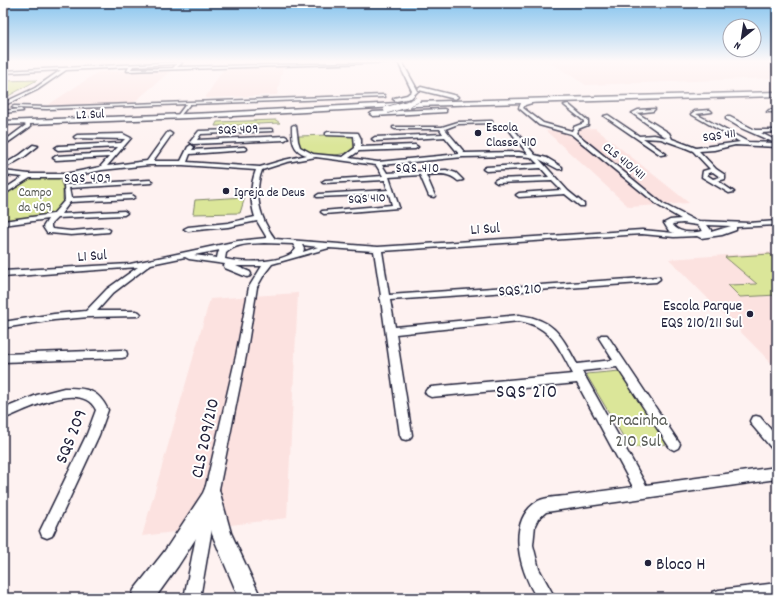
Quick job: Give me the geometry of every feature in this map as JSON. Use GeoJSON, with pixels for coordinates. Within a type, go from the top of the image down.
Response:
{"type":"FeatureCollection","features":[{"type":"Feature","properties":{"kind":"main road"},"geometry":{"type":"LineString","coordinates":[[284,110],[407,97],[414,93],[415,90]]}},
{"type":"Feature","properties":{"kind":"main road"},"geometry":{"type":"LineString","coordinates":[[341,115],[387,110],[407,104],[417,100],[423,95],[421,90]]}},
{"type":"Feature","properties":{"kind":"main road"},"geometry":{"type":"LineString","coordinates":[[424,90],[444,96],[492,101]]}},
{"type":"Feature","properties":{"kind":"main road"},"geometry":{"type":"LineString","coordinates":[[759,94],[770,97],[768,98]]}},
{"type":"Feature","properties":{"kind":"main road","name":"L2 Sul"},"geometry":{"type":"LineString","coordinates":[[489,109],[603,104],[615,102],[759,94],[776,95]]}},
{"type":"Feature","properties":{"kind":"main road","name":"L2 Sul"},"geometry":{"type":"LineString","coordinates":[[3,128],[97,120],[492,101],[596,100],[615,102],[768,98],[776,95]]}},
{"type":"Feature","properties":{"kind":"main road"},"geometry":{"type":"LineString","coordinates":[[596,100],[604,102],[603,104]]}},
{"type":"Feature","properties":{"kind":"main road"},"geometry":{"type":"LineString","coordinates":[[363,114],[452,111]]}},
{"type":"Feature","properties":{"kind":"main road","name":"L2 Sul"},"geometry":{"type":"LineString","coordinates":[[3,123],[25,125],[89,125],[356,114]]}},
{"type":"Feature","properties":{"kind":"main road"},"geometry":{"type":"LineString","coordinates":[[89,125],[90,122],[97,120]]}},
{"type":"Feature","properties":{"kind":"main road"},"geometry":{"type":"LineString","coordinates":[[142,598],[171,559],[211,496]]}},
{"type":"Feature","properties":{"kind":"main road"},"geometry":{"type":"LineString","coordinates":[[211,496],[222,534],[250,598]]}},
{"type":"Feature","properties":{"kind":"street"},"geometry":{"type":"LineString","coordinates":[[3,106],[33,90]]}},
{"type":"Feature","properties":{"kind":"street"},"geometry":{"type":"LineString","coordinates":[[3,112],[38,108],[384,96]]}},
{"type":"Feature","properties":{"kind":"street"},"geometry":{"type":"LineString","coordinates":[[3,112],[13,106],[16,100]]}},
{"type":"Feature","properties":{"kind":"street"},"geometry":{"type":"LineString","coordinates":[[533,101],[523,104],[521,108],[541,124],[573,133],[574,130],[586,124],[586,120],[566,105]]}},
{"type":"Feature","properties":{"kind":"street"},"geometry":{"type":"LineString","coordinates":[[179,116],[190,103]]}},
{"type":"Feature","properties":{"kind":"street"},"geometry":{"type":"LineString","coordinates":[[187,116],[196,103]]}},
{"type":"Feature","properties":{"kind":"street"},"geometry":{"type":"LineString","coordinates":[[3,106],[38,108]]}},
{"type":"Feature","properties":{"kind":"street","name":"SQS 411"},"geometry":{"type":"LineString","coordinates":[[653,110],[638,111],[634,113],[667,134],[670,138]]}},
{"type":"Feature","properties":{"kind":"street","name":"SQS 411"},"geometry":{"type":"LineString","coordinates":[[710,111],[694,112],[693,114],[746,143]]}},
{"type":"Feature","properties":{"kind":"street"},"geometry":{"type":"LineString","coordinates":[[769,111],[777,111]]}},
{"type":"Feature","properties":{"kind":"street"},"geometry":{"type":"LineString","coordinates":[[606,116],[663,154]]}},
{"type":"Feature","properties":{"kind":"street","name":"SQS 411"},"geometry":{"type":"LineString","coordinates":[[728,118],[777,144]]}},
{"type":"Feature","properties":{"kind":"street"},"geometry":{"type":"LineString","coordinates":[[395,128],[442,128],[458,123],[490,122]]}},
{"type":"Feature","properties":{"kind":"street"},"geometry":{"type":"LineString","coordinates":[[3,144],[25,125]]}},
{"type":"Feature","properties":{"kind":"street"},"geometry":{"type":"LineString","coordinates":[[294,126],[298,149],[302,153],[345,158],[378,164],[463,155],[512,154],[545,159],[560,168]]}},
{"type":"Feature","properties":{"kind":"street"},"geometry":{"type":"LineString","coordinates":[[508,127],[566,192],[582,205]]}},
{"type":"Feature","properties":{"kind":"street"},"geometry":{"type":"LineString","coordinates":[[553,128],[580,127]]}},
{"type":"Feature","properties":{"kind":"street"},"geometry":{"type":"LineString","coordinates":[[442,128],[446,135],[458,146],[463,155]]}},
{"type":"Feature","properties":{"kind":"street","name":"SQS 409"},"geometry":{"type":"LineString","coordinates":[[193,142],[199,133],[271,130]]}},
{"type":"Feature","properties":{"kind":"street","name":"SQS 411"},"geometry":{"type":"LineString","coordinates":[[752,132],[777,131]]}},
{"type":"Feature","properties":{"kind":"street","name":"CLS 410/411"},"geometry":{"type":"LineString","coordinates":[[573,133],[661,205],[695,222]]}},
{"type":"Feature","properties":{"kind":"street"},"geometry":{"type":"LineString","coordinates":[[148,163],[169,134]]}},
{"type":"Feature","properties":{"kind":"street"},"geometry":{"type":"LineString","coordinates":[[328,134],[356,134],[358,138],[358,149]]}},
{"type":"Feature","properties":{"kind":"street"},"geometry":{"type":"LineString","coordinates":[[375,139],[446,135]]}},
{"type":"Feature","properties":{"kind":"street"},"geometry":{"type":"LineString","coordinates":[[78,137],[123,136],[128,138],[102,168]]}},
{"type":"Feature","properties":{"kind":"street","name":"SQS 411"},"geometry":{"type":"LineString","coordinates":[[639,137],[657,136],[670,138],[695,150],[714,170]]}},
{"type":"Feature","properties":{"kind":"street","name":"SQS 409"},"geometry":{"type":"LineString","coordinates":[[193,142],[284,138]]}},
{"type":"Feature","properties":{"kind":"street"},"geometry":{"type":"LineString","coordinates":[[183,163],[193,142]]}},
{"type":"Feature","properties":{"kind":"street","name":"SQS 411"},"geometry":{"type":"LineString","coordinates":[[695,150],[746,143],[777,144]]}},
{"type":"Feature","properties":{"kind":"street"},"geometry":{"type":"LineString","coordinates":[[58,148],[123,145]]}},
{"type":"Feature","properties":{"kind":"street"},"geometry":{"type":"LineString","coordinates":[[3,167],[22,156],[35,146]]}},
{"type":"Feature","properties":{"kind":"street"},"geometry":{"type":"LineString","coordinates":[[345,158],[358,149],[415,147]]}},
{"type":"Feature","properties":{"kind":"street","name":"SQS 409"},"geometry":{"type":"LineString","coordinates":[[188,152],[244,149]]}},
{"type":"Feature","properties":{"kind":"street"},"geometry":{"type":"LineString","coordinates":[[56,158],[114,155]]}},
{"type":"Feature","properties":{"kind":"street"},"geometry":{"type":"LineString","coordinates":[[3,173],[29,176],[65,176],[102,168],[148,163],[183,163],[260,169],[286,161],[316,155]]}},
{"type":"Feature","properties":{"kind":"street","name":"SQS 410"},"geometry":{"type":"LineString","coordinates":[[324,212],[396,207],[386,177],[378,164]]}},
{"type":"Feature","properties":{"kind":"street"},"geometry":{"type":"LineString","coordinates":[[486,169],[542,166]]}},
{"type":"Feature","properties":{"kind":"street"},"geometry":{"type":"LineString","coordinates":[[260,169],[255,178],[254,195],[259,218],[263,228],[272,240]]}},
{"type":"Feature","properties":{"kind":"street"},"geometry":{"type":"LineString","coordinates":[[712,181],[723,178],[721,174],[714,170],[705,172],[703,174],[712,181],[731,192]]}},
{"type":"Feature","properties":{"kind":"street","name":"SQS 410"},"geometry":{"type":"LineString","coordinates":[[325,182],[422,173],[450,172],[456,175],[460,180]]}},
{"type":"Feature","properties":{"kind":"street"},"geometry":{"type":"LineString","coordinates":[[422,173],[432,196]]}},
{"type":"Feature","properties":{"kind":"street"},"geometry":{"type":"LineString","coordinates":[[3,193],[29,176]]}},
{"type":"Feature","properties":{"kind":"street"},"geometry":{"type":"LineString","coordinates":[[65,176],[68,200],[48,223],[47,227],[50,231],[71,233],[106,230]]}},
{"type":"Feature","properties":{"kind":"street"},"geometry":{"type":"LineString","coordinates":[[497,181],[554,179]]}},
{"type":"Feature","properties":{"kind":"street"},"geometry":{"type":"LineString","coordinates":[[66,186],[150,182]]}},
{"type":"Feature","properties":{"kind":"street","name":"SQS 410"},"geometry":{"type":"LineString","coordinates":[[319,196],[392,192]]}},
{"type":"Feature","properties":{"kind":"street"},"geometry":{"type":"LineString","coordinates":[[519,195],[566,192]]}},
{"type":"Feature","properties":{"kind":"street"},"geometry":{"type":"LineString","coordinates":[[68,200],[132,197]]}},
{"type":"Feature","properties":{"kind":"street","name":"CLS 410/411"},"geometry":{"type":"LineString","coordinates":[[661,205],[669,223]]}},
{"type":"Feature","properties":{"kind":"street"},"geometry":{"type":"LineString","coordinates":[[3,223],[55,216],[124,213]]}},
{"type":"Feature","properties":{"kind":"street"},"geometry":{"type":"LineString","coordinates":[[188,229],[228,225],[259,218]]}},
{"type":"Feature","properties":{"kind":"street"},"geometry":{"type":"LineString","coordinates":[[695,222],[749,225]]}},
{"type":"Feature","properties":{"kind":"street"},"geometry":{"type":"LineString","coordinates":[[695,222],[706,227],[707,232],[749,225],[777,223]]}},
{"type":"Feature","properties":{"kind":"street","name":"L1 Sul"},"geometry":{"type":"LineString","coordinates":[[642,232],[669,223],[695,222]]}},
{"type":"Feature","properties":{"kind":"street"},"geometry":{"type":"LineString","coordinates":[[669,223],[672,229],[683,234]]}},
{"type":"Feature","properties":{"kind":"street"},"geometry":{"type":"LineString","coordinates":[[255,241],[263,228]]}},
{"type":"Feature","properties":{"kind":"street"},"geometry":{"type":"LineString","coordinates":[[670,234],[681,237],[699,236],[719,233],[733,228]]}},
{"type":"Feature","properties":{"kind":"street","name":"L1 Sul"},"geometry":{"type":"LineString","coordinates":[[3,274],[130,266],[255,241],[272,240],[378,249],[642,232],[683,234],[707,232]]}},
{"type":"Feature","properties":{"kind":"street"},"geometry":{"type":"LineString","coordinates":[[293,256],[299,252],[300,248],[296,242]]}},
{"type":"Feature","properties":{"kind":"street"},"geometry":{"type":"LineString","coordinates":[[222,261],[220,256],[223,250],[228,246]]}},
{"type":"Feature","properties":{"kind":"street","name":"L1 Sul"},"geometry":{"type":"LineString","coordinates":[[181,256],[240,264],[270,262],[329,246]]}},
{"type":"Feature","properties":{"kind":"street"},"geometry":{"type":"LineString","coordinates":[[378,249],[384,298],[406,435]]}},
{"type":"Feature","properties":{"kind":"street"},"geometry":{"type":"LineString","coordinates":[[210,259],[246,274]]}},
{"type":"Feature","properties":{"kind":"street"},"geometry":{"type":"LineString","coordinates":[[121,279],[162,260]]}},
{"type":"Feature","properties":{"kind":"street"},"geometry":{"type":"LineString","coordinates":[[132,275],[149,262]]}},
{"type":"Feature","properties":{"kind":"street","name":"CLS 209/210"},"geometry":{"type":"LineString","coordinates":[[192,598],[211,496],[241,356],[253,286],[261,272],[270,262]]}},
{"type":"Feature","properties":{"kind":"street"},"geometry":{"type":"LineString","coordinates":[[240,264],[253,286]]}},
{"type":"Feature","properties":{"kind":"street"},"geometry":{"type":"LineString","coordinates":[[89,314],[121,279],[130,266]]}},
{"type":"Feature","properties":{"kind":"street"},"geometry":{"type":"LineString","coordinates":[[116,267],[121,279]]}},
{"type":"Feature","properties":{"kind":"street","name":"SQS 210"},"geometry":{"type":"LineString","coordinates":[[384,298],[656,279]]}},
{"type":"Feature","properties":{"kind":"street"},"geometry":{"type":"LineString","coordinates":[[3,325],[54,317],[89,314],[136,314]]}},
{"type":"Feature","properties":{"kind":"street","name":"SQS 210"},"geometry":{"type":"LineString","coordinates":[[390,331],[519,318],[530,319],[549,328],[558,338],[643,492]]}},
{"type":"Feature","properties":{"kind":"street"},"geometry":{"type":"LineString","coordinates":[[604,338],[674,444]]}},
{"type":"Feature","properties":{"kind":"street"},"geometry":{"type":"LineString","coordinates":[[3,358],[122,354]]}},
{"type":"Feature","properties":{"kind":"street"},"geometry":{"type":"LineString","coordinates":[[574,368],[620,363]]}},
{"type":"Feature","properties":{"kind":"street"},"geometry":{"type":"LineString","coordinates":[[430,392],[580,378]]}},
{"type":"Feature","properties":{"kind":"street","name":"SQS 209"},"geometry":{"type":"LineString","coordinates":[[3,414],[56,394],[73,392],[88,395],[97,401],[102,410],[94,435],[47,531]]}},
{"type":"Feature","properties":{"kind":"street"},"geometry":{"type":"LineString","coordinates":[[756,421],[777,446]]}},
{"type":"Feature","properties":{"kind":"street"},"geometry":{"type":"LineString","coordinates":[[547,598],[540,590],[532,573],[526,541],[527,526],[533,514],[543,506],[777,473]]}},
{"type":"Feature","properties":{"kind":"street"},"geometry":{"type":"LineString","coordinates":[[719,598],[777,591]]}},
{"type":"Feature","properties":{"kind":"shaded area"},"geometry":{"type":"Polygon","coordinates":[[[71,90],[148,90],[132,104],[45,107],[71,90]]]}},
{"type":"Feature","properties":{"kind":"shaded area"},"geometry":{"type":"Polygon","coordinates":[[[210,90],[278,90],[277,95],[205,98],[210,90]]]}},
{"type":"Feature","properties":{"kind":"shaded area"},"geometry":{"type":"Polygon","coordinates":[[[595,128],[689,203],[629,207],[546,131],[595,128]]]}},
{"type":"Feature","properties":{"kind":"shaded area","name":"Escola Parque EQS 210/211 Sul"},"geometry":{"type":"Polygon","coordinates":[[[770,252],[777,257],[777,369],[669,259],[770,252]]]}},
{"type":"Feature","properties":{"kind":"shaded area"},"geometry":{"type":"Polygon","coordinates":[[[298,293],[287,518],[142,536],[210,299],[298,293]]]}},
{"type":"Feature","properties":{"kind":"green space"},"geometry":{"type":"Polygon","coordinates":[[[3,90],[19,90],[3,99],[3,90]]]}},
{"type":"Feature","properties":{"kind":"green space"},"geometry":{"type":"Polygon","coordinates":[[[276,120],[280,123],[215,126],[217,122],[276,120]]]}},
{"type":"Feature","properties":{"kind":"green space"},"geometry":{"type":"Polygon","coordinates":[[[355,134],[357,147],[351,151],[336,155],[319,154],[304,150],[298,146],[299,136],[355,134]]]}},
{"type":"Feature","properties":{"kind":"green space","name":"Campo da 409"},"geometry":{"type":"Polygon","coordinates":[[[27,178],[59,178],[63,188],[63,201],[52,216],[3,222],[3,197],[27,178]]]}},
{"type":"Feature","properties":{"kind":"green space"},"geometry":{"type":"Polygon","coordinates":[[[245,197],[240,213],[193,214],[195,200],[245,197]]]}},
{"type":"Feature","properties":{"kind":"green space"},"geometry":{"type":"Polygon","coordinates":[[[770,254],[777,260],[777,295],[740,297],[728,285],[757,284],[725,257],[770,254]]]}},
{"type":"Feature","properties":{"kind":"green space","name":"Pracinha 210 Sul"},"geometry":{"type":"Polygon","coordinates":[[[620,371],[667,444],[630,448],[586,374],[620,371]]]}},
{"type":"Feature","properties":{"kind":"place","name":"Escola Classe 410"},"geometry":{"type":"Point","coordinates":[478,133]}},
{"type":"Feature","properties":{"kind":"place","name":"Igreja de Deus"},"geometry":{"type":"Point","coordinates":[226,191]}},
{"type":"Feature","properties":{"kind":"place","name":"Escola Parque EQS 210/211 Sul"},"geometry":{"type":"Point","coordinates":[750,314]}},
{"type":"Feature","properties":{"kind":"place","name":"Bloco H"},"geometry":{"type":"Point","coordinates":[648,563]}},
{"type":"Feature","properties":{"kind":"district","name":"SQS 410"},"geometry":{"type":"Point","coordinates":[418,167]}},
{"type":"Feature","properties":{"kind":"district","name":"SQS 409"},"geometry":{"type":"Point","coordinates":[88,177]}},
{"type":"Feature","properties":{"kind":"district","name":"SQS 210"},"geometry":{"type":"Point","coordinates":[527,390]}}]}
